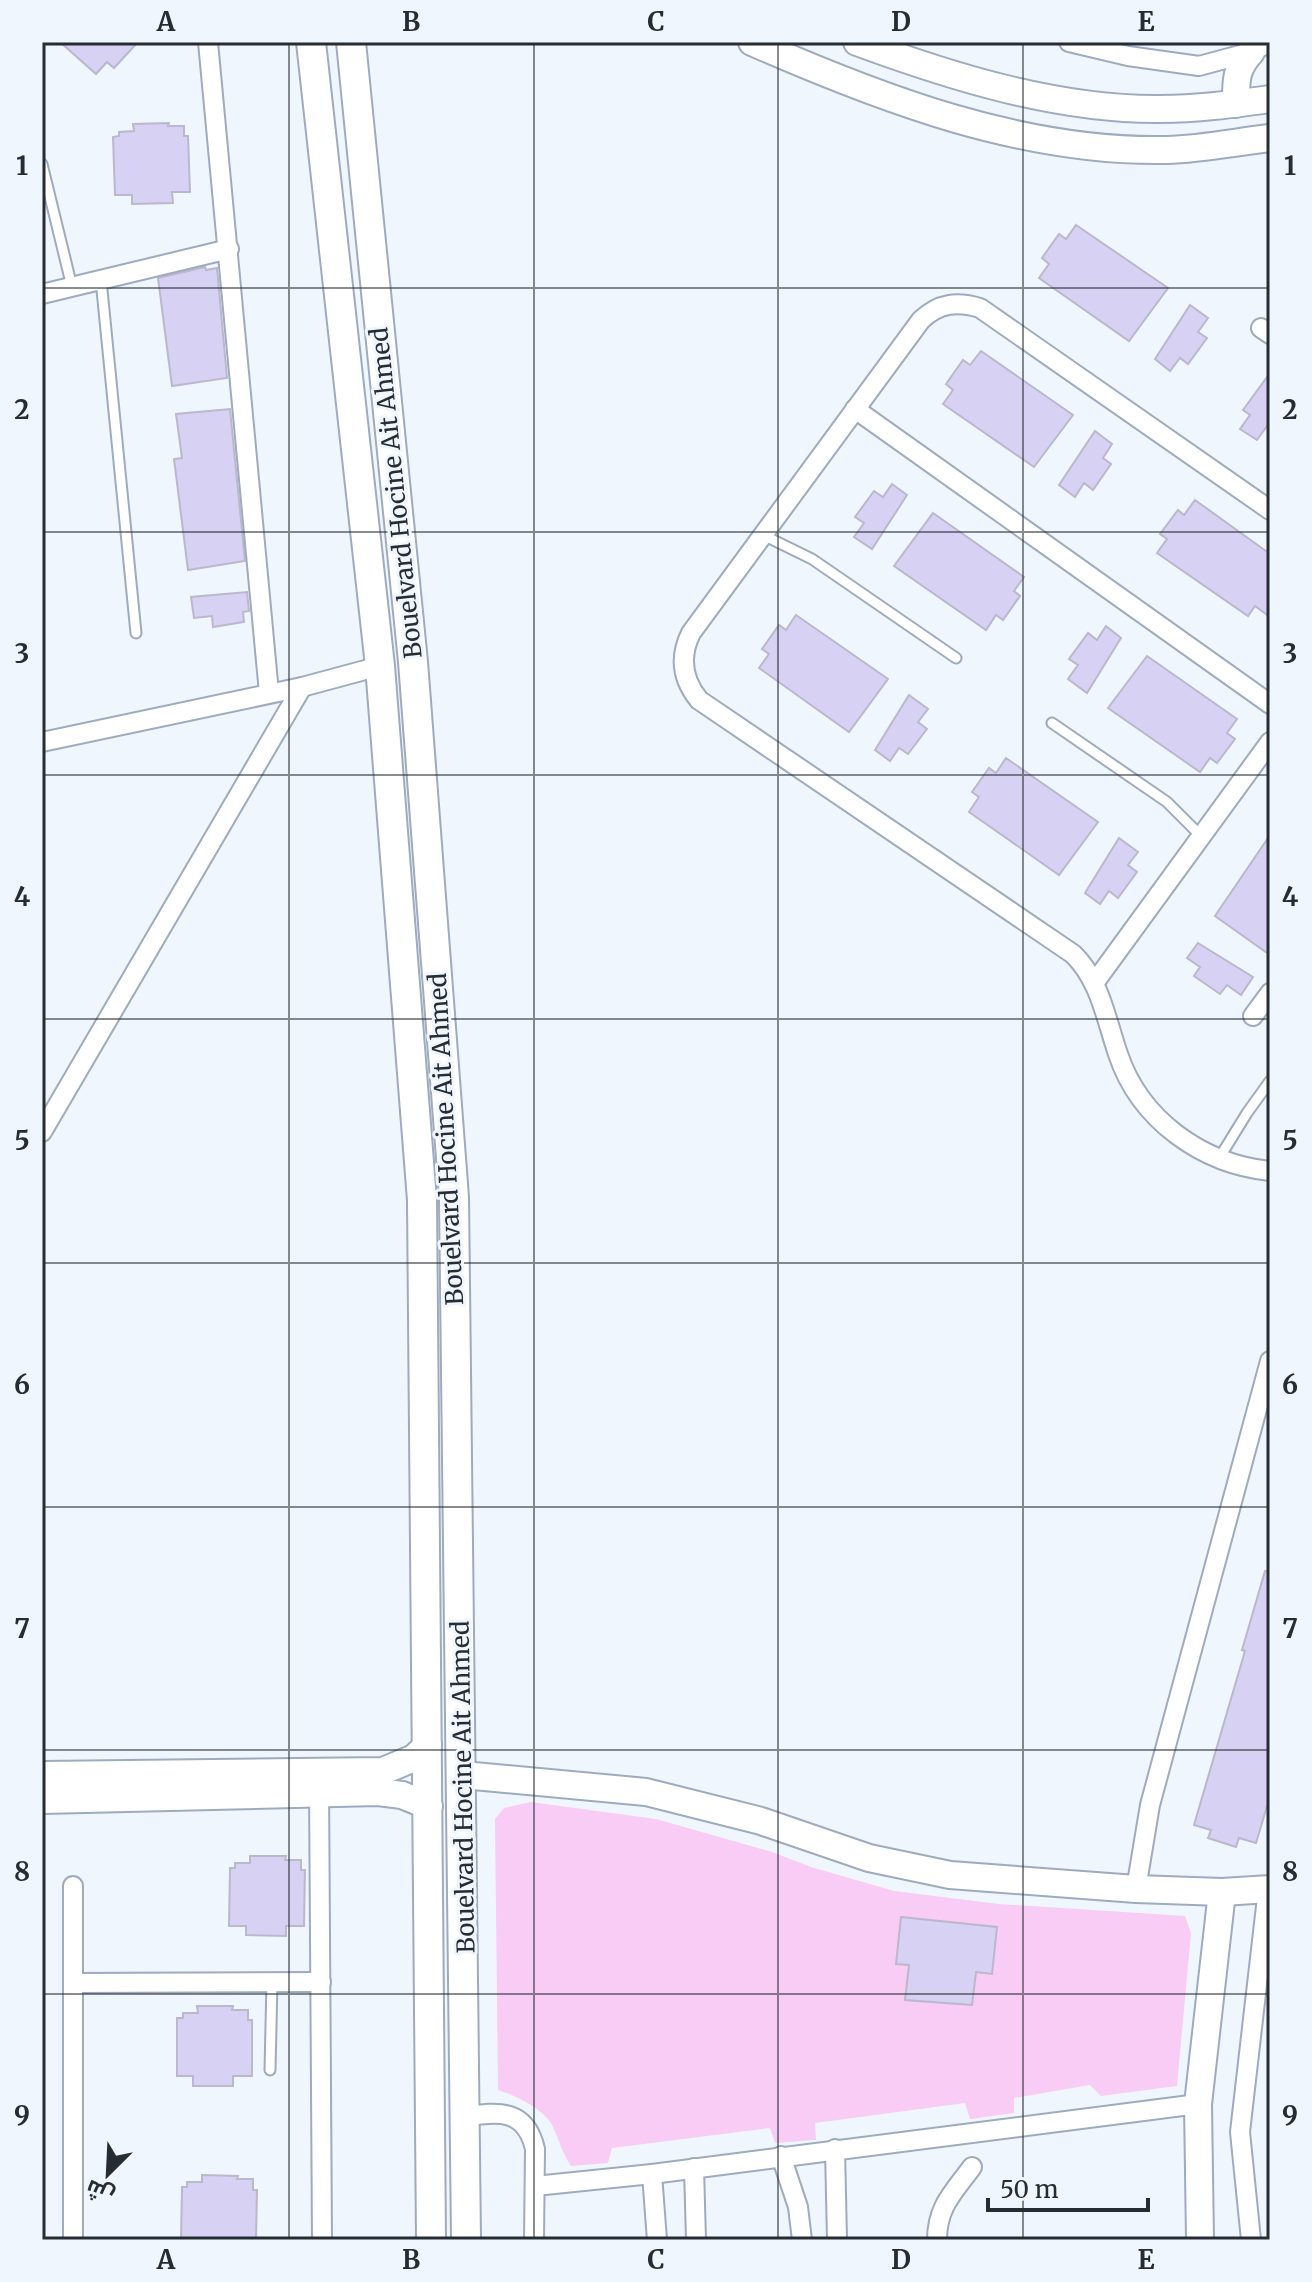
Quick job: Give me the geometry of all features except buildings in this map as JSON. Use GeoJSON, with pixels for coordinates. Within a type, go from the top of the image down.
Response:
{"type":"FeatureCollection","features":[{"type":"Feature","properties":{"kind":"main road"},"geometry":{"type":"LineString","coordinates":[[311,42],[380,666],[422,1200],[431,2240]]}},
{"type":"Feature","properties":{"kind":"main road","name":"Bouelvard Hocine Ait Ahmed"},"geometry":{"type":"LineString","coordinates":[[351,42],[413,662],[454,1197],[466,2240]]}},
{"type":"Feature","properties":{"kind":"street"},"geometry":{"type":"LineString","coordinates":[[208,42],[269,693]]}},
{"type":"Feature","properties":{"kind":"street"},"geometry":{"type":"LineString","coordinates":[[752,42],[816,70],[923,109],[1033,137],[1101,148],[1169,150],[1270,138]]}},
{"type":"Feature","properties":{"kind":"street"},"geometry":{"type":"LineString","coordinates":[[857,42],[984,84],[1066,101],[1159,109],[1270,99]]}},
{"type":"Feature","properties":{"kind":"street"},"geometry":{"type":"LineString","coordinates":[[1069,42],[1128,56],[1199,66],[1260,47]]}},
{"type":"Feature","properties":{"kind":"street"},"geometry":{"type":"LineString","coordinates":[[1236,104],[1239,65],[1260,47]]}},
{"type":"Feature","properties":{"kind":"street"},"geometry":{"type":"LineString","coordinates":[[42,294],[229,249]]}},
{"type":"Feature","properties":{"kind":"street"},"geometry":{"type":"LineString","coordinates":[[1270,510],[989,314],[969,305],[946,304],[928,313],[763,535],[687,642],[684,671],[692,691],[712,708],[1061,944],[1082,962],[1095,982],[1120,1059],[1143,1101],[1177,1135],[1218,1160],[1244,1169],[1270,1171]]}},
{"type":"Feature","properties":{"kind":"street"},"geometry":{"type":"LineString","coordinates":[[855,409],[1270,704]]}},
{"type":"Feature","properties":{"kind":"street"},"geometry":{"type":"LineString","coordinates":[[42,742],[302,687],[380,666]]}},
{"type":"Feature","properties":{"kind":"street"},"geometry":{"type":"LineString","coordinates":[[42,1132],[302,687]]}},
{"type":"Feature","properties":{"kind":"street"},"geometry":{"type":"LineString","coordinates":[[1095,982],[1270,742]]}},
{"type":"Feature","properties":{"kind":"street"},"geometry":{"type":"LineString","coordinates":[[1253,1016],[1270,993]]}},
{"type":"Feature","properties":{"kind":"street"},"geometry":{"type":"LineString","coordinates":[[1136,1889],[1150,1805],[1270,1361]]}},
{"type":"Feature","properties":{"kind":"street"},"geometry":{"type":"LineString","coordinates":[[42,1800],[319,1783],[383,1771],[414,1758],[428,1745]]}},
{"type":"Feature","properties":{"kind":"street"},"geometry":{"type":"LineString","coordinates":[[42,1775],[319,1783],[390,1792],[429,1806]]}},
{"type":"Feature","properties":{"kind":"street"},"geometry":{"type":"LineString","coordinates":[[463,1775],[646,1792],[761,1821],[842,1850],[923,1871],[1136,1889],[1222,1892],[1269,1889],[1240,2132],[1251,2240]]}},
{"type":"Feature","properties":{"kind":"street"},"geometry":{"type":"LineString","coordinates":[[319,1783],[322,2240]]}},
{"type":"Feature","properties":{"kind":"street"},"geometry":{"type":"LineString","coordinates":[[73,1886],[73,2240]]}},
{"type":"Feature","properties":{"kind":"street"},"geometry":{"type":"LineString","coordinates":[[1200,2240],[1198,2104],[1222,1892]]}},
{"type":"Feature","properties":{"kind":"street"},"geometry":{"type":"LineString","coordinates":[[73,1983],[321,1982]]}},
{"type":"Feature","properties":{"kind":"street"},"geometry":{"type":"LineString","coordinates":[[535,2186],[652,2174],[1198,2104]]}},
{"type":"Feature","properties":{"kind":"street"},"geometry":{"type":"LineString","coordinates":[[465,2117],[498,2112],[519,2120],[533,2138],[534,2240]]}},
{"type":"Feature","properties":{"kind":"street"},"geometry":{"type":"LineString","coordinates":[[835,2149],[837,2240]]}},
{"type":"Feature","properties":{"kind":"street"},"geometry":{"type":"LineString","coordinates":[[781,2156],[798,2207],[802,2240]]}},
{"type":"Feature","properties":{"kind":"street"},"geometry":{"type":"LineString","coordinates":[[937,2240],[936,2224],[943,2206],[972,2167]]}},
{"type":"Feature","properties":{"kind":"street"},"geometry":{"type":"LineString","coordinates":[[694,2168],[696,2240]]}},
{"type":"Feature","properties":{"kind":"street"},"geometry":{"type":"LineString","coordinates":[[652,2174],[657,2240]]}},
{"type":"Feature","properties":{"kind":"lane"},"geometry":{"type":"LineString","coordinates":[[42,164],[72,287]]}},
{"type":"Feature","properties":{"kind":"lane"},"geometry":{"type":"LineString","coordinates":[[101,280],[136,633]]}},
{"type":"Feature","properties":{"kind":"lane"},"geometry":{"type":"LineString","coordinates":[[763,535],[812,559],[956,658]]}},
{"type":"Feature","properties":{"kind":"lane"},"geometry":{"type":"LineString","coordinates":[[1052,723],[1167,802],[1201,836]]}},
{"type":"Feature","properties":{"kind":"lane"},"geometry":{"type":"LineString","coordinates":[[1218,1160],[1270,1081]]}},
{"type":"Feature","properties":{"kind":"lane"},"geometry":{"type":"LineString","coordinates":[[270,2070],[272,1982]]}},
{"type":"Feature","properties":{"kind":"shaded area"},"geometry":{"type":"Polygon","coordinates":[[[531,1802],[656,1819],[894,1891],[999,1904],[1185,1916],[1191,1933],[1177,2086],[1101,2096],[1090,2085],[1014,2098],[1014,2113],[970,2119],[965,2103],[815,2123],[816,2140],[775,2143],[770,2128],[612,2148],[608,2163],[571,2166],[548,2119],[528,2103],[498,2090],[495,1819],[504,1808],[531,1802]]]}}]}
